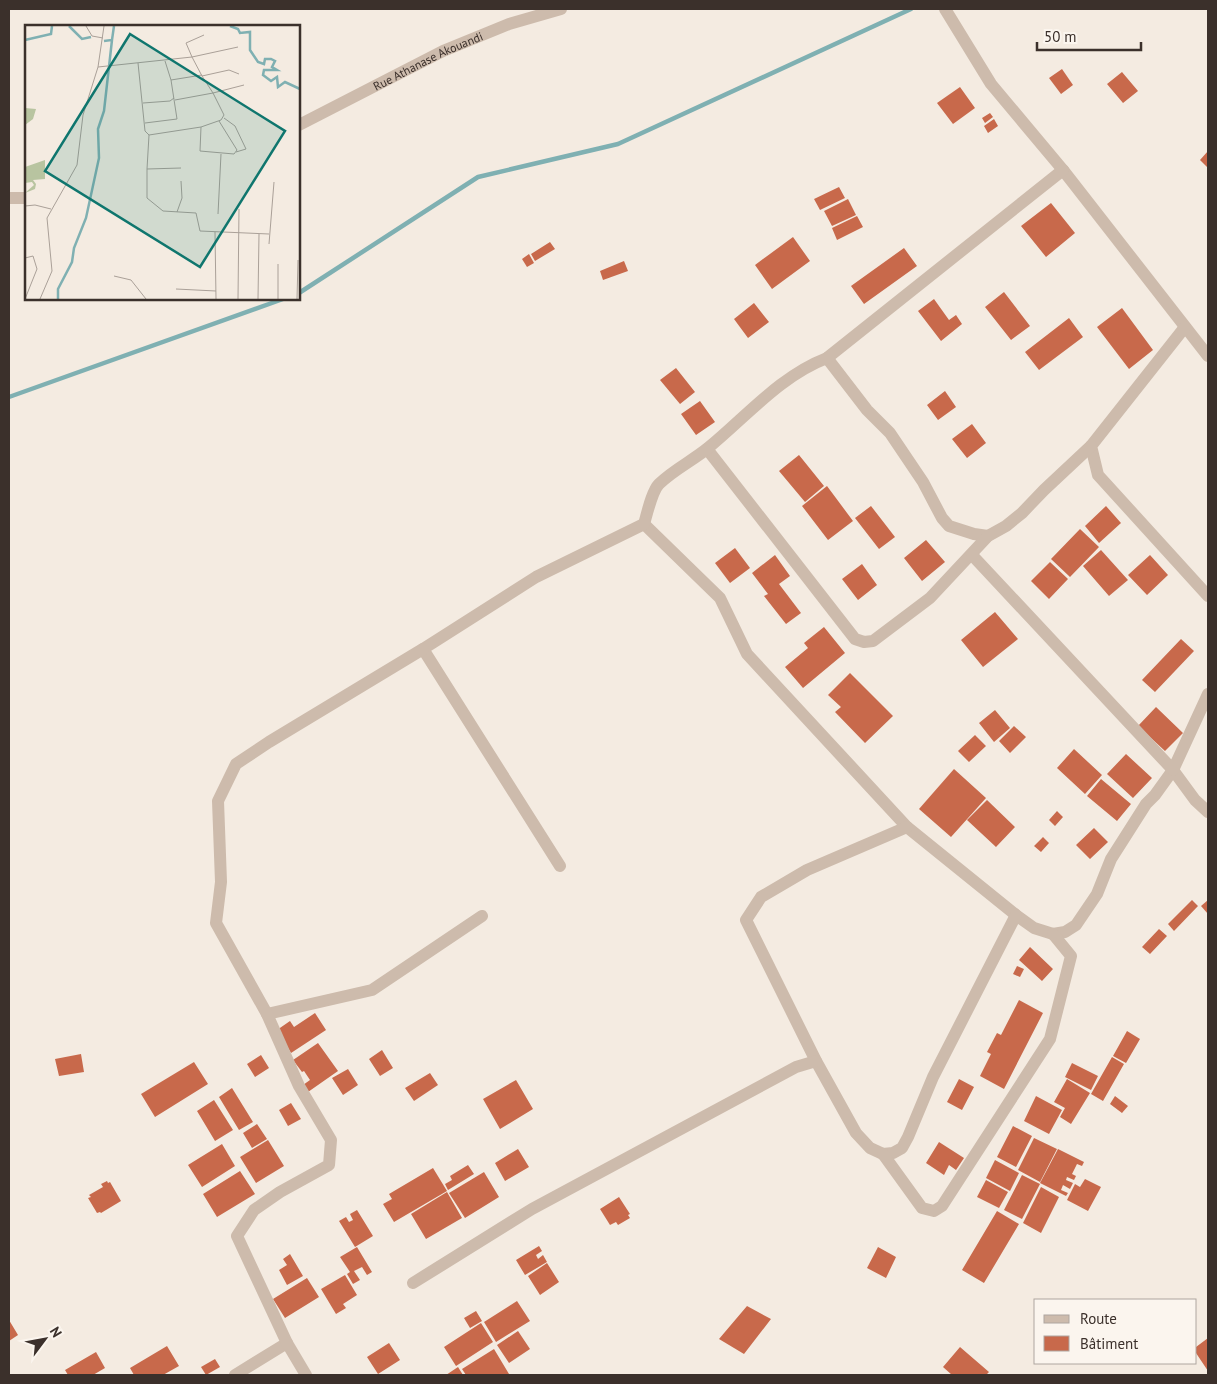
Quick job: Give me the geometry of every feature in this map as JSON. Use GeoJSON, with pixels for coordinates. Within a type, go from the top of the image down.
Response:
{"type":"FeatureCollection","features":[{"type":"Feature","properties":{"kind":"street","name":"Rue Athanase Akouandi"},"geometry":{"type":"LineString","coordinates":[[300,124],[443,51],[509,24],[561,9]]}},
{"type":"Feature","properties":{"kind":"street"},"geometry":{"type":"LineString","coordinates":[[944,9],[991,84],[1063,170],[1208,356]]}},
{"type":"Feature","properties":{"kind":"street"},"geometry":{"type":"LineString","coordinates":[[306,1375],[287,1342],[237,1236],[254,1210],[280,1192],[329,1165],[331,1140],[299,1086],[267,1014],[216,923],[222,882],[218,800],[236,764],[423,649],[536,576],[644,524],[657,486],[681,466],[707,449],[763,400],[800,371],[827,358],[1063,170]]}},
{"type":"Feature","properties":{"kind":"street"},"geometry":{"type":"LineString","coordinates":[[9,198],[25,198]]}},
{"type":"Feature","properties":{"kind":"street"},"geometry":{"type":"LineString","coordinates":[[707,449],[855,639],[864,642],[874,641],[930,598],[988,536],[1006,526],[1022,513],[1090,446],[1185,327]]}},
{"type":"Feature","properties":{"kind":"street"},"geometry":{"type":"LineString","coordinates":[[827,358],[867,410],[890,433],[924,482],[942,518],[950,526],[974,534],[988,536]]}},
{"type":"Feature","properties":{"kind":"street"},"geometry":{"type":"LineString","coordinates":[[1090,446],[1098,476],[1208,596]]}},
{"type":"Feature","properties":{"kind":"street"},"geometry":{"type":"LineString","coordinates":[[644,524],[720,598],[747,654],[907,827],[1016,915],[1034,928],[1053,934],[1065,932],[1076,925],[1097,894],[1111,859],[1146,804],[1155,795],[1172,770],[1208,694]]}},
{"type":"Feature","properties":{"kind":"street"},"geometry":{"type":"LineString","coordinates":[[972,554],[1172,770],[1194,800],[1208,812]]}},
{"type":"Feature","properties":{"kind":"street"},"geometry":{"type":"LineString","coordinates":[[423,649],[560,866]]}},
{"type":"Feature","properties":{"kind":"street"},"geometry":{"type":"LineString","coordinates":[[907,827],[807,870],[761,897],[746,920],[816,1061],[856,1133],[870,1148],[883,1154],[922,1208],[934,1211],[942,1206],[1050,1039],[1072,956],[1053,934]]}},
{"type":"Feature","properties":{"kind":"street"},"geometry":{"type":"LineString","coordinates":[[883,1154],[893,1153],[902,1148],[933,1077],[1016,915]]}},
{"type":"Feature","properties":{"kind":"street"},"geometry":{"type":"LineString","coordinates":[[267,1014],[372,990],[482,916]]}},
{"type":"Feature","properties":{"kind":"street"},"geometry":{"type":"LineString","coordinates":[[413,1283],[532,1209],[796,1067],[816,1061]]}},
{"type":"Feature","properties":{"kind":"street"},"geometry":{"type":"LineString","coordinates":[[236,1375],[287,1342]]}},
{"type":"Feature","properties":{"kind":"building"},"geometry":{"type":"Polygon","coordinates":[[[1062,69],[1073,85],[1061,94],[1049,78],[1062,69]]]}},
{"type":"Feature","properties":{"kind":"building"},"geometry":{"type":"Polygon","coordinates":[[[1122,72],[1138,91],[1123,103],[1107,84],[1122,72]]]}},
{"type":"Feature","properties":{"kind":"building"},"geometry":{"type":"Polygon","coordinates":[[[960,87],[975,108],[953,124],[937,103],[960,87]]]}},
{"type":"Feature","properties":{"kind":"building"},"geometry":{"type":"Polygon","coordinates":[[[990,113],[993,117],[985,123],[982,118],[990,113]]]}},
{"type":"Feature","properties":{"kind":"building"},"geometry":{"type":"Polygon","coordinates":[[[994,119],[998,126],[988,133],[984,126],[994,119]]]}},
{"type":"Feature","properties":{"kind":"building"},"geometry":{"type":"Polygon","coordinates":[[[1208,151],[1208,168],[1200,160],[1208,151]]]}},
{"type":"Feature","properties":{"kind":"building"},"geometry":{"type":"Polygon","coordinates":[[[839,187],[845,198],[820,210],[814,199],[839,187]]]}},
{"type":"Feature","properties":{"kind":"building"},"geometry":{"type":"Polygon","coordinates":[[[848,199],[856,215],[832,226],[824,211],[848,199]]]}},
{"type":"Feature","properties":{"kind":"building"},"geometry":{"type":"Polygon","coordinates":[[[1051,203],[1075,233],[1046,257],[1021,226],[1051,203]]]}},
{"type":"Feature","properties":{"kind":"building"},"geometry":{"type":"Polygon","coordinates":[[[857,216],[863,227],[837,240],[832,228],[857,216]]]}},
{"type":"Feature","properties":{"kind":"building"},"geometry":{"type":"Polygon","coordinates":[[[793,237],[810,261],[772,289],[755,265],[793,237]]]}},
{"type":"Feature","properties":{"kind":"building"},"geometry":{"type":"Polygon","coordinates":[[[550,242],[555,249],[535,261],[531,254],[550,242]]]}},
{"type":"Feature","properties":{"kind":"building"},"geometry":{"type":"Polygon","coordinates":[[[904,248],[917,266],[864,304],[851,286],[904,248]]]}},
{"type":"Feature","properties":{"kind":"building"},"geometry":{"type":"Polygon","coordinates":[[[529,254],[534,263],[527,267],[522,259],[529,254]]]}},
{"type":"Feature","properties":{"kind":"building"},"geometry":{"type":"Polygon","coordinates":[[[624,261],[628,271],[603,280],[600,271],[624,261]]]}},
{"type":"Feature","properties":{"kind":"building"},"geometry":{"type":"Polygon","coordinates":[[[1004,292],[1030,326],[1011,340],[985,307],[1004,292]]]}},
{"type":"Feature","properties":{"kind":"building"},"geometry":{"type":"Polygon","coordinates":[[[934,299],[949,320],[956,315],[962,324],[941,341],[918,311],[934,299]]]}},
{"type":"Feature","properties":{"kind":"building"},"geometry":{"type":"Polygon","coordinates":[[[754,303],[769,322],[748,338],[734,319],[754,303]]]}},
{"type":"Feature","properties":{"kind":"building"},"geometry":{"type":"Polygon","coordinates":[[[1122,308],[1153,350],[1129,369],[1097,327],[1122,308]]]}},
{"type":"Feature","properties":{"kind":"building"},"geometry":{"type":"Polygon","coordinates":[[[1069,318],[1083,337],[1039,370],[1025,352],[1069,318]]]}},
{"type":"Feature","properties":{"kind":"building"},"geometry":{"type":"Polygon","coordinates":[[[676,368],[695,392],[680,404],[660,380],[676,368]]]}},
{"type":"Feature","properties":{"kind":"building"},"geometry":{"type":"Polygon","coordinates":[[[945,391],[956,407],[938,420],[927,405],[945,391]]]}},
{"type":"Feature","properties":{"kind":"building"},"geometry":{"type":"Polygon","coordinates":[[[700,401],[715,422],[696,435],[681,414],[700,401]]]}},
{"type":"Feature","properties":{"kind":"building"},"geometry":{"type":"Polygon","coordinates":[[[972,424],[986,443],[967,458],[952,439],[972,424]]]}},
{"type":"Feature","properties":{"kind":"building"},"geometry":{"type":"Polygon","coordinates":[[[799,455],[824,486],[805,502],[779,471],[799,455]]]}},
{"type":"Feature","properties":{"kind":"building"},"geometry":{"type":"Polygon","coordinates":[[[827,486],[853,521],[828,540],[802,506],[827,486]]]}},
{"type":"Feature","properties":{"kind":"building"},"geometry":{"type":"Polygon","coordinates":[[[871,506],[895,537],[879,549],[855,518],[871,506]]]}},
{"type":"Feature","properties":{"kind":"building"},"geometry":{"type":"Polygon","coordinates":[[[1106,506],[1121,523],[1099,543],[1085,526],[1106,506]]]}},
{"type":"Feature","properties":{"kind":"building"},"geometry":{"type":"Polygon","coordinates":[[[1080,529],[1099,547],[1070,577],[1051,559],[1080,529]]]}},
{"type":"Feature","properties":{"kind":"building"},"geometry":{"type":"Polygon","coordinates":[[[926,540],[945,562],[922,581],[904,558],[926,540]]]}},
{"type":"Feature","properties":{"kind":"building"},"geometry":{"type":"Polygon","coordinates":[[[735,548],[750,568],[730,583],[715,563],[735,548]]]}},
{"type":"Feature","properties":{"kind":"building"},"geometry":{"type":"Polygon","coordinates":[[[1101,550],[1128,580],[1109,596],[1083,566],[1101,550]]]}},
{"type":"Feature","properties":{"kind":"building"},"geometry":{"type":"Polygon","coordinates":[[[775,555],[790,576],[779,584],[801,613],[786,624],[764,596],[768,594],[752,573],[775,555]]]}},
{"type":"Feature","properties":{"kind":"building"},"geometry":{"type":"Polygon","coordinates":[[[1150,555],[1168,575],[1147,595],[1128,575],[1150,555]]]}},
{"type":"Feature","properties":{"kind":"building"},"geometry":{"type":"Polygon","coordinates":[[[1050,562],[1068,579],[1049,599],[1031,581],[1050,562]]]}},
{"type":"Feature","properties":{"kind":"building"},"geometry":{"type":"Polygon","coordinates":[[[862,564],[877,585],[858,600],[842,579],[862,564]]]}},
{"type":"Feature","properties":{"kind":"building"},"geometry":{"type":"Polygon","coordinates":[[[995,612],[1018,639],[983,667],[961,640],[995,612]]]}},
{"type":"Feature","properties":{"kind":"building"},"geometry":{"type":"Polygon","coordinates":[[[824,627],[845,653],[803,688],[785,667],[808,648],[804,643],[824,627]]]}},
{"type":"Feature","properties":{"kind":"building"},"geometry":{"type":"Polygon","coordinates":[[[1181,639],[1194,651],[1155,692],[1142,680],[1181,639]]]}},
{"type":"Feature","properties":{"kind":"building"},"geometry":{"type":"Polygon","coordinates":[[[850,673],[893,716],[865,743],[835,712],[841,707],[828,695],[850,673]]]}},
{"type":"Feature","properties":{"kind":"building"},"geometry":{"type":"Polygon","coordinates":[[[1156,707],[1183,733],[1165,751],[1138,726],[1156,707]]]}},
{"type":"Feature","properties":{"kind":"building"},"geometry":{"type":"Polygon","coordinates":[[[995,710],[1010,728],[994,742],[979,723],[995,710]]]}},
{"type":"Feature","properties":{"kind":"building"},"geometry":{"type":"Polygon","coordinates":[[[1014,726],[1026,737],[1010,753],[999,741],[1014,726]]]}},
{"type":"Feature","properties":{"kind":"building"},"geometry":{"type":"Polygon","coordinates":[[[975,735],[986,746],[969,762],[958,751],[975,735]]]}},
{"type":"Feature","properties":{"kind":"building"},"geometry":{"type":"Polygon","coordinates":[[[1074,749],[1102,775],[1085,794],[1057,768],[1074,749]]]}},
{"type":"Feature","properties":{"kind":"building"},"geometry":{"type":"Polygon","coordinates":[[[1126,754],[1152,778],[1133,798],[1107,774],[1126,754]]]}},
{"type":"Feature","properties":{"kind":"building"},"geometry":{"type":"Polygon","coordinates":[[[954,769],[986,798],[951,837],[919,809],[954,769]]]}},
{"type":"Feature","properties":{"kind":"building"},"geometry":{"type":"Polygon","coordinates":[[[1101,779],[1131,804],[1117,821],[1087,796],[1101,779]]]}},
{"type":"Feature","properties":{"kind":"building"},"geometry":{"type":"Polygon","coordinates":[[[987,800],[1015,827],[996,847],[967,820],[987,800]]]}},
{"type":"Feature","properties":{"kind":"building"},"geometry":{"type":"Polygon","coordinates":[[[1057,811],[1063,817],[1055,826],[1049,820],[1057,811]]]}},
{"type":"Feature","properties":{"kind":"building"},"geometry":{"type":"Polygon","coordinates":[[[1094,828],[1108,842],[1090,859],[1076,845],[1094,828]]]}},
{"type":"Feature","properties":{"kind":"building"},"geometry":{"type":"Polygon","coordinates":[[[1043,837],[1049,843],[1041,852],[1034,846],[1043,837]]]}},
{"type":"Feature","properties":{"kind":"building"},"geometry":{"type":"Polygon","coordinates":[[[1192,900],[1198,906],[1174,931],[1168,924],[1192,900]]]}},
{"type":"Feature","properties":{"kind":"building"},"geometry":{"type":"Polygon","coordinates":[[[1208,900],[1208,914],[1201,906],[1208,900]]]}},
{"type":"Feature","properties":{"kind":"building"},"geometry":{"type":"Polygon","coordinates":[[[1159,929],[1167,936],[1150,954],[1142,947],[1159,929]]]}},
{"type":"Feature","properties":{"kind":"building"},"geometry":{"type":"Polygon","coordinates":[[[1030,947],[1053,969],[1042,981],[1019,960],[1030,947]]]}},
{"type":"Feature","properties":{"kind":"building"},"geometry":{"type":"Polygon","coordinates":[[[1017,966],[1024,969],[1020,977],[1013,974],[1017,966]]]}},
{"type":"Feature","properties":{"kind":"building"},"geometry":{"type":"Polygon","coordinates":[[[1019,1000],[1043,1013],[1004,1089],[980,1076],[991,1054],[987,1052],[997,1033],[1001,1035],[1019,1000]]]}},
{"type":"Feature","properties":{"kind":"building"},"geometry":{"type":"Polygon","coordinates":[[[315,1013],[326,1030],[291,1053],[277,1030],[290,1021],[294,1027],[315,1013]]]}},
{"type":"Feature","properties":{"kind":"building"},"geometry":{"type":"Polygon","coordinates":[[[1127,1031],[1140,1039],[1126,1063],[1113,1056],[1127,1031]]]}},
{"type":"Feature","properties":{"kind":"building"},"geometry":{"type":"Polygon","coordinates":[[[318,1043],[338,1071],[308,1092],[303,1085],[310,1080],[293,1060],[318,1043]]]}},
{"type":"Feature","properties":{"kind":"building"},"geometry":{"type":"Polygon","coordinates":[[[382,1050],[393,1068],[380,1076],[369,1059],[382,1050]]]}},
{"type":"Feature","properties":{"kind":"building"},"geometry":{"type":"Polygon","coordinates":[[[81,1054],[84,1072],[59,1076],[55,1059],[81,1054]]]}},
{"type":"Feature","properties":{"kind":"building"},"geometry":{"type":"Polygon","coordinates":[[[261,1055],[269,1068],[255,1077],[247,1064],[261,1055]]]}},
{"type":"Feature","properties":{"kind":"building"},"geometry":{"type":"Polygon","coordinates":[[[1112,1057],[1124,1064],[1103,1101],[1091,1094],[1112,1057]]]}},
{"type":"Feature","properties":{"kind":"building"},"geometry":{"type":"Polygon","coordinates":[[[194,1062],[208,1084],[155,1117],[141,1094],[194,1062]]]}},
{"type":"Feature","properties":{"kind":"building"},"geometry":{"type":"Polygon","coordinates":[[[1072,1063],[1098,1076],[1091,1090],[1065,1077],[1072,1063]]]}},
{"type":"Feature","properties":{"kind":"building"},"geometry":{"type":"Polygon","coordinates":[[[348,1069],[358,1085],[343,1095],[332,1078],[348,1069]]]}},
{"type":"Feature","properties":{"kind":"building"},"geometry":{"type":"Polygon","coordinates":[[[430,1073],[438,1085],[414,1101],[405,1088],[430,1073]]]}},
{"type":"Feature","properties":{"kind":"building"},"geometry":{"type":"Polygon","coordinates":[[[959,1079],[974,1087],[962,1110],[947,1102],[959,1079]]]}},
{"type":"Feature","properties":{"kind":"building"},"geometry":{"type":"Polygon","coordinates":[[[1067,1079],[1090,1093],[1071,1124],[1060,1117],[1065,1108],[1054,1102],[1067,1079]]]}},
{"type":"Feature","properties":{"kind":"building"},"geometry":{"type":"Polygon","coordinates":[[[516,1080],[533,1109],[500,1129],[483,1099],[516,1080]]]}},
{"type":"Feature","properties":{"kind":"building"},"geometry":{"type":"Polygon","coordinates":[[[232,1088],[253,1122],[239,1130],[219,1097],[232,1088]]]}},
{"type":"Feature","properties":{"kind":"building"},"geometry":{"type":"Polygon","coordinates":[[[1036,1096],[1062,1110],[1049,1134],[1024,1121],[1036,1096]]]}},
{"type":"Feature","properties":{"kind":"building"},"geometry":{"type":"Polygon","coordinates":[[[1115,1096],[1128,1106],[1122,1113],[1110,1104],[1115,1096]]]}},
{"type":"Feature","properties":{"kind":"building"},"geometry":{"type":"Polygon","coordinates":[[[214,1100],[233,1130],[215,1141],[197,1111],[214,1100]]]}},
{"type":"Feature","properties":{"kind":"building"},"geometry":{"type":"Polygon","coordinates":[[[291,1103],[301,1119],[288,1126],[279,1110],[291,1103]]]}},
{"type":"Feature","properties":{"kind":"building"},"geometry":{"type":"Polygon","coordinates":[[[257,1124],[267,1139],[252,1148],[243,1133],[257,1124]]]}},
{"type":"Feature","properties":{"kind":"building"},"geometry":{"type":"Polygon","coordinates":[[[1013,1126],[1032,1136],[1016,1167],[997,1157],[1013,1126]]]}},
{"type":"Feature","properties":{"kind":"building"},"geometry":{"type":"Polygon","coordinates":[[[1034,1138],[1057,1149],[1040,1182],[1018,1170],[1034,1138]]]}},
{"type":"Feature","properties":{"kind":"building"},"geometry":{"type":"Polygon","coordinates":[[[268,1140],[284,1166],[256,1183],[240,1157],[268,1140]]]}},
{"type":"Feature","properties":{"kind":"building"},"geometry":{"type":"Polygon","coordinates":[[[939,1142],[964,1158],[956,1170],[949,1165],[944,1175],[926,1163],[939,1142]]]}},
{"type":"Feature","properties":{"kind":"building"},"geometry":{"type":"Polygon","coordinates":[[[222,1144],[235,1166],[202,1187],[188,1165],[222,1144]]]}},
{"type":"Feature","properties":{"kind":"building"},"geometry":{"type":"Polygon","coordinates":[[[518,1149],[529,1167],[505,1181],[495,1163],[518,1149]]]}},
{"type":"Feature","properties":{"kind":"building"},"geometry":{"type":"Polygon","coordinates":[[[1058,1149],[1084,1162],[1082,1166],[1077,1164],[1072,1174],[1076,1176],[1074,1180],[1067,1177],[1066,1180],[1073,1183],[1070,1189],[1063,1185],[1061,1190],[1068,1193],[1066,1196],[1040,1183],[1058,1149]]]}},
{"type":"Feature","properties":{"kind":"building"},"geometry":{"type":"Polygon","coordinates":[[[995,1160],[1019,1173],[1010,1191],[986,1178],[995,1160]]]}},
{"type":"Feature","properties":{"kind":"building"},"geometry":{"type":"Polygon","coordinates":[[[468,1165],[474,1174],[448,1190],[445,1184],[452,1180],[450,1176],[468,1165]]]}},
{"type":"Feature","properties":{"kind":"building"},"geometry":{"type":"Polygon","coordinates":[[[433,1168],[447,1191],[394,1222],[383,1204],[392,1199],[389,1194],[433,1168]]]}},
{"type":"Feature","properties":{"kind":"building"},"geometry":{"type":"Polygon","coordinates":[[[240,1171],[255,1194],[217,1217],[203,1194],[240,1171]]]}},
{"type":"Feature","properties":{"kind":"building"},"geometry":{"type":"Polygon","coordinates":[[[484,1172],[499,1197],[465,1218],[449,1193],[484,1172]]]}},
{"type":"Feature","properties":{"kind":"building"},"geometry":{"type":"Polygon","coordinates":[[[1022,1175],[1040,1184],[1022,1219],[1004,1210],[1022,1175]]]}},
{"type":"Feature","properties":{"kind":"building"},"geometry":{"type":"Polygon","coordinates":[[[1085,1179],[1101,1187],[1088,1211],[1067,1200],[1075,1184],[1080,1187],[1085,1179]]]}},
{"type":"Feature","properties":{"kind":"building"},"geometry":{"type":"Polygon","coordinates":[[[986,1180],[1008,1192],[999,1208],[977,1197],[986,1180]]]}},
{"type":"Feature","properties":{"kind":"building"},"geometry":{"type":"Polygon","coordinates":[[[107,1181],[108,1183],[110,1182],[121,1201],[101,1213],[97,1213],[88,1198],[91,1197],[89,1195],[103,1187],[101,1184],[107,1181]]]}},
{"type":"Feature","properties":{"kind":"building"},"geometry":{"type":"Polygon","coordinates":[[[1041,1187],[1059,1197],[1041,1233],[1023,1223],[1041,1187]]]}},
{"type":"Feature","properties":{"kind":"building"},"geometry":{"type":"Polygon","coordinates":[[[447,1192],[462,1218],[426,1239],[411,1214],[447,1192]]]}},
{"type":"Feature","properties":{"kind":"building"},"geometry":{"type":"Polygon","coordinates":[[[619,1197],[630,1214],[628,1215],[630,1218],[618,1225],[616,1222],[610,1225],[600,1209],[619,1197]]]}},
{"type":"Feature","properties":{"kind":"building"},"geometry":{"type":"Polygon","coordinates":[[[357,1210],[373,1236],[355,1247],[339,1221],[346,1217],[349,1222],[353,1220],[350,1214],[357,1210]]]}},
{"type":"Feature","properties":{"kind":"building"},"geometry":{"type":"Polygon","coordinates":[[[997,1211],[1019,1224],[984,1283],[962,1270],[997,1211]]]}},
{"type":"Feature","properties":{"kind":"building"},"geometry":{"type":"Polygon","coordinates":[[[539,1246],[542,1251],[536,1255],[538,1259],[543,1255],[547,1262],[525,1275],[516,1260],[539,1246]]]}},
{"type":"Feature","properties":{"kind":"building"},"geometry":{"type":"Polygon","coordinates":[[[357,1247],[372,1272],[367,1275],[362,1267],[354,1271],[360,1280],[353,1284],[347,1274],[350,1272],[340,1257],[357,1247]]]}},
{"type":"Feature","properties":{"kind":"building"},"geometry":{"type":"Polygon","coordinates":[[[878,1247],[896,1257],[886,1278],[867,1268],[878,1247]]]}},
{"type":"Feature","properties":{"kind":"building"},"geometry":{"type":"Polygon","coordinates":[[[290,1254],[303,1276],[287,1285],[279,1270],[287,1265],[283,1259],[290,1254]]]}},
{"type":"Feature","properties":{"kind":"building"},"geometry":{"type":"Polygon","coordinates":[[[547,1263],[559,1282],[540,1295],[528,1276],[547,1263]]]}},
{"type":"Feature","properties":{"kind":"building"},"geometry":{"type":"Polygon","coordinates":[[[345,1275],[357,1295],[343,1304],[346,1308],[336,1314],[321,1289],[345,1275]]]}},
{"type":"Feature","properties":{"kind":"building"},"geometry":{"type":"Polygon","coordinates":[[[307,1278],[319,1297],[285,1318],[273,1299],[307,1278]]]}},
{"type":"Feature","properties":{"kind":"building"},"geometry":{"type":"Polygon","coordinates":[[[517,1301],[530,1321],[496,1342],[484,1322],[517,1301]]]}},
{"type":"Feature","properties":{"kind":"building"},"geometry":{"type":"Polygon","coordinates":[[[747,1306],[771,1319],[744,1354],[719,1339],[747,1306]]]}},
{"type":"Feature","properties":{"kind":"building"},"geometry":{"type":"Polygon","coordinates":[[[476,1311],[482,1321],[470,1328],[464,1318],[476,1311]]]}},
{"type":"Feature","properties":{"kind":"building"},"geometry":{"type":"Polygon","coordinates":[[[9,1320],[18,1335],[9,1341],[9,1320]]]}},
{"type":"Feature","properties":{"kind":"building"},"geometry":{"type":"Polygon","coordinates":[[[481,1323],[493,1342],[456,1366],[444,1347],[481,1323]]]}},
{"type":"Feature","properties":{"kind":"building"},"geometry":{"type":"Polygon","coordinates":[[[518,1331],[530,1349],[509,1363],[497,1345],[518,1331]]]}},
{"type":"Feature","properties":{"kind":"building"},"geometry":{"type":"Polygon","coordinates":[[[1208,1338],[1208,1371],[1197,1354],[1197,1346],[1208,1338]]]}},
{"type":"Feature","properties":{"kind":"building"},"geometry":{"type":"Polygon","coordinates":[[[389,1343],[400,1360],[378,1374],[367,1357],[389,1343]]]}},
{"type":"Feature","properties":{"kind":"building"},"geometry":{"type":"Polygon","coordinates":[[[167,1346],[179,1366],[163,1375],[134,1375],[130,1368],[167,1346]]]}},
{"type":"Feature","properties":{"kind":"building"},"geometry":{"type":"Polygon","coordinates":[[[960,1347],[989,1372],[986,1375],[952,1375],[943,1367],[960,1347]]]}},
{"type":"Feature","properties":{"kind":"building"},"geometry":{"type":"Polygon","coordinates":[[[494,1349],[509,1374],[466,1375],[462,1369],[494,1349]]]}},
{"type":"Feature","properties":{"kind":"building"},"geometry":{"type":"Polygon","coordinates":[[[96,1352],[105,1368],[93,1375],[68,1375],[65,1370],[96,1352]]]}},
{"type":"Feature","properties":{"kind":"building"},"geometry":{"type":"Polygon","coordinates":[[[215,1359],[220,1367],[206,1375],[201,1367],[215,1359]]]}},
{"type":"Feature","properties":{"kind":"building"},"geometry":{"type":"Polygon","coordinates":[[[458,1367],[463,1375],[446,1375],[458,1367]]]}},
{"type":"Feature","properties":{"kind":"waterway"},"geometry":{"type":"LineString","coordinates":[[300,292],[478,177],[618,144],[911,9]]}},
{"type":"Feature","properties":{"kind":"waterway"},"geometry":{"type":"LineString","coordinates":[[9,397],[280,300]]}}]}
